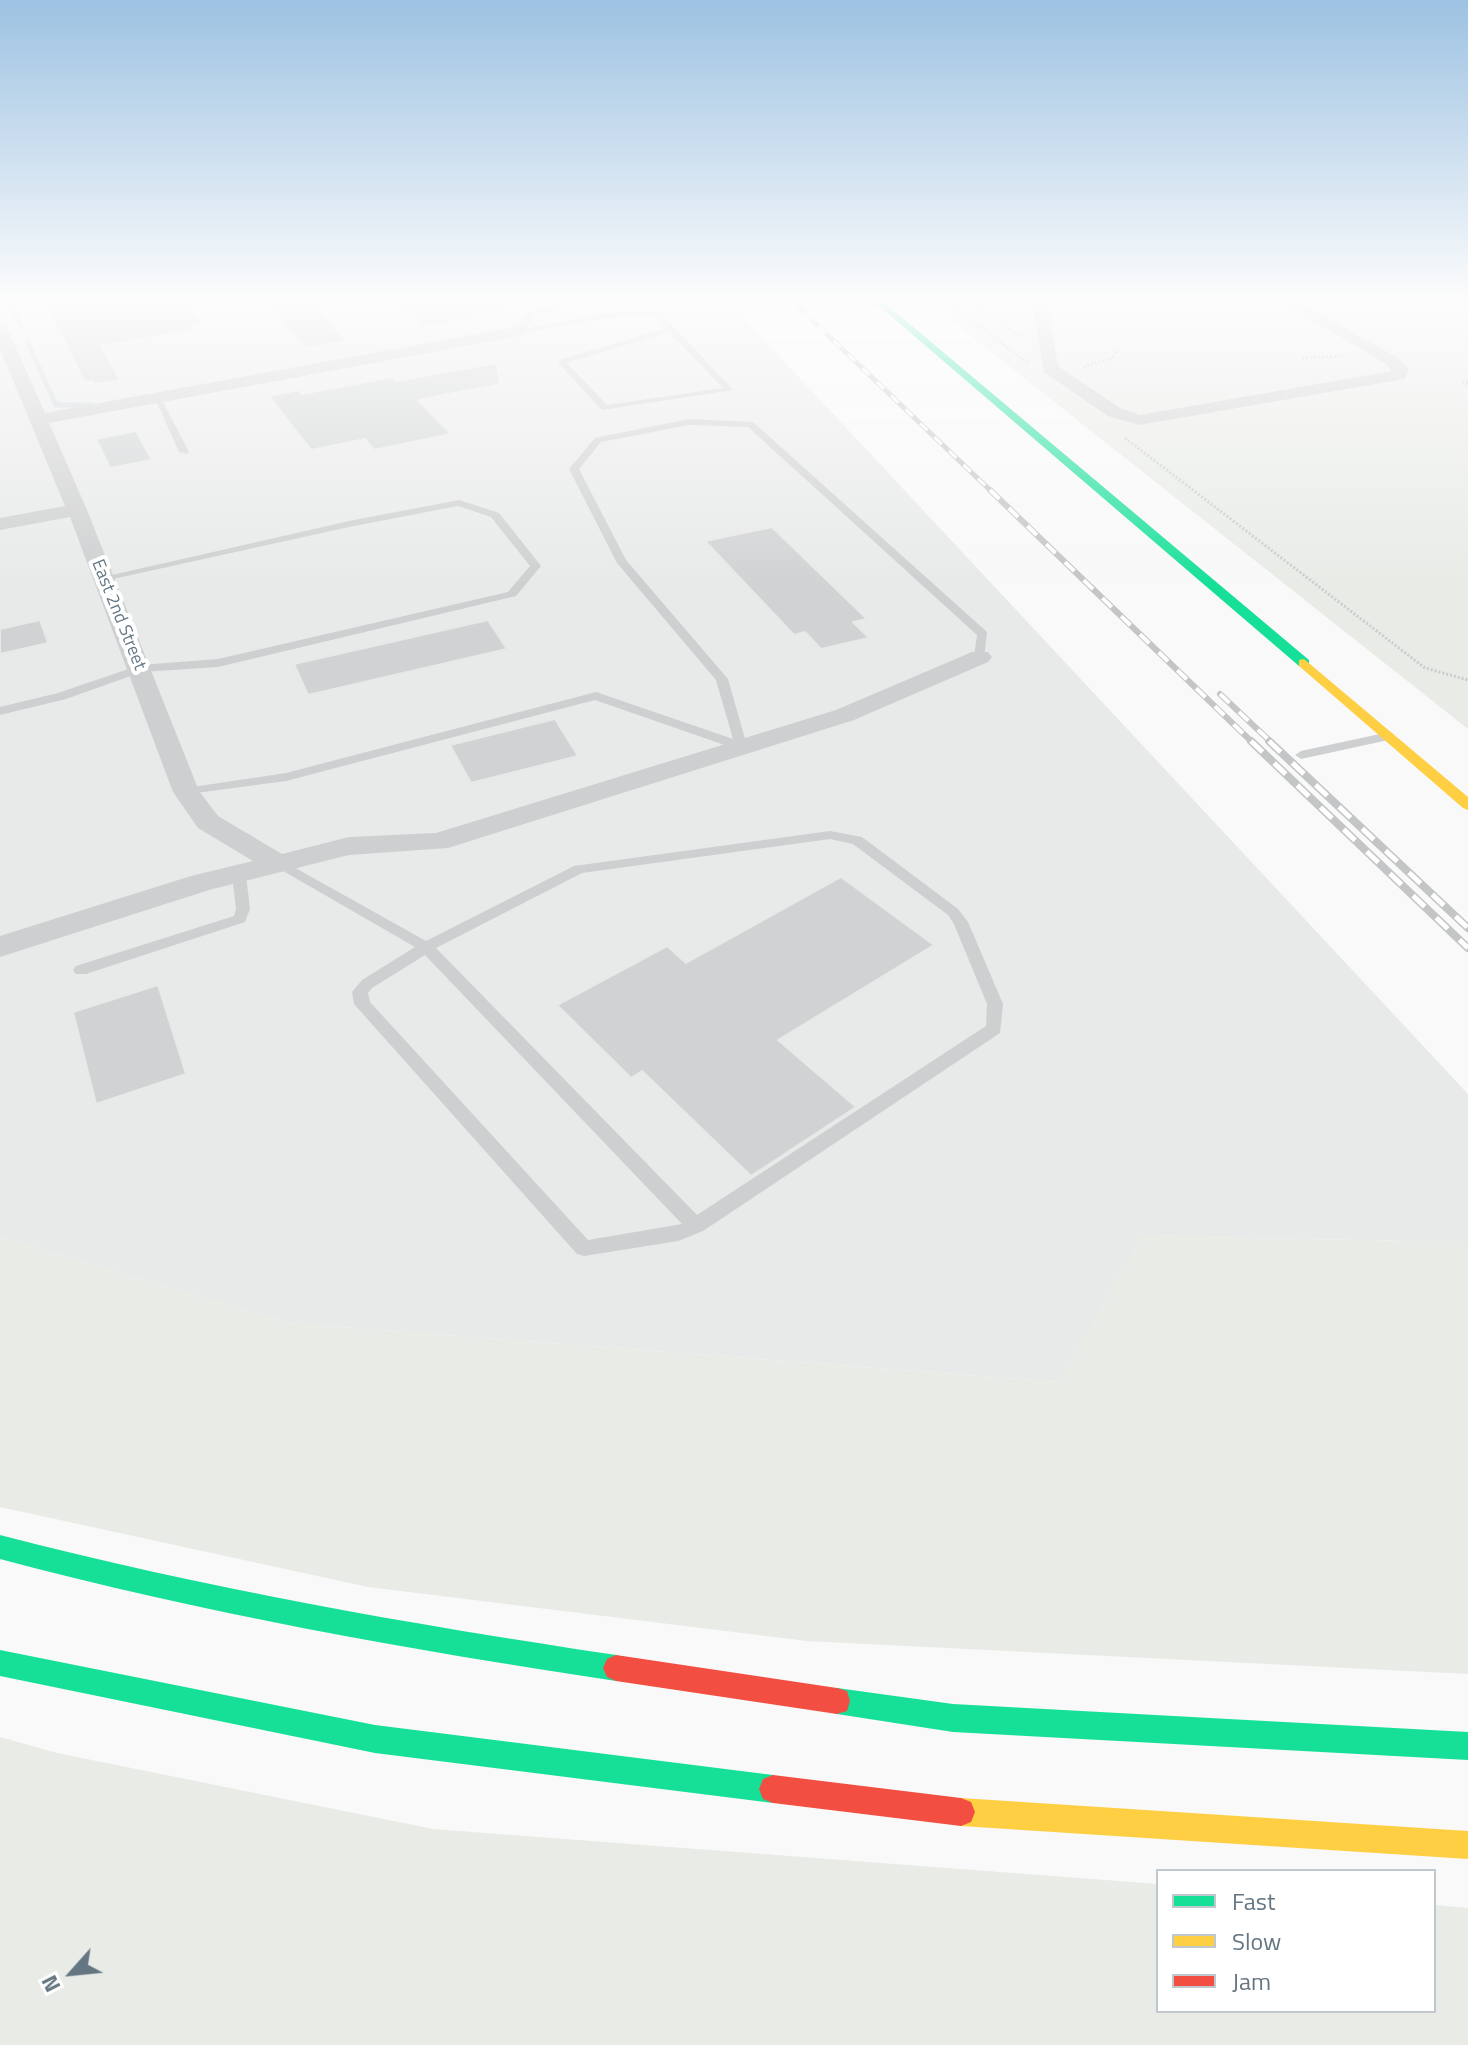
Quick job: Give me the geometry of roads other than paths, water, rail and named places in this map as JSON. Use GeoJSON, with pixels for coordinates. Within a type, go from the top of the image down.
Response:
{"type":"FeatureCollection","features":[{"type":"Feature","properties":{"kind":"main road"},"geometry":{"type":"LineString","coordinates":[[987,394],[1468,805]]}},
{"type":"Feature","properties":{"kind":"main road"},"geometry":{"type":"LineString","coordinates":[[0,1547],[111,1578],[385,1633],[953,1718],[1468,1746]]}},
{"type":"Feature","properties":{"kind":"main road"},"geometry":{"type":"LineString","coordinates":[[0,1663],[375,1739],[943,1811],[1468,1845]]}},
{"type":"Feature","properties":{"kind":"street","name":"East 2nd Street"},"geometry":{"type":"LineString","coordinates":[[27,394],[77,510],[186,792],[208,822],[278,864]]}},
{"type":"Feature","properties":{"kind":"street"},"geometry":{"type":"LineString","coordinates":[[38,420],[176,394]]}},
{"type":"Feature","properties":{"kind":"street"},"geometry":{"type":"LineString","coordinates":[[1089,394],[1114,412],[1139,420],[1287,394]]}},
{"type":"Feature","properties":{"kind":"street"},"geometry":{"type":"LineString","coordinates":[[0,524],[77,510]]}},
{"type":"Feature","properties":{"kind":"street"},"geometry":{"type":"LineString","coordinates":[[0,947],[201,883],[349,846],[438,842],[845,715],[980,657]]}},
{"type":"Feature","properties":{"kind":"lane"},"geometry":{"type":"LineString","coordinates":[[592,394],[605,408],[698,394]]}},
{"type":"Feature","properties":{"kind":"lane"},"geometry":{"type":"LineString","coordinates":[[157,398],[184,452]]}},
{"type":"Feature","properties":{"kind":"lane"},"geometry":{"type":"LineString","coordinates":[[741,746],[722,679],[621,561],[574,469],[598,440],[689,422],[750,424],[983,634],[980,657]]}},
{"type":"Feature","properties":{"kind":"lane"},"geometry":{"type":"LineString","coordinates":[[0,711],[62,696],[140,669],[218,663],[512,594],[536,566],[495,515],[459,503],[104,578]]}},
{"type":"Feature","properties":{"kind":"lane"},"geometry":{"type":"LineString","coordinates":[[186,792],[286,777],[596,696],[741,746]]}},
{"type":"Feature","properties":{"kind":"lane"},"geometry":{"type":"LineString","coordinates":[[1301,755],[1389,736]]}},
{"type":"Feature","properties":{"kind":"lane"},"geometry":{"type":"LineString","coordinates":[[830,835],[857,840],[944,902],[961,922],[995,1004],[994,1029],[696,1226],[678,1233],[584,1248],[362,1004],[360,992],[367,984],[426,947],[579,869],[830,835]]}},
{"type":"Feature","properties":{"kind":"lane"},"geometry":{"type":"LineString","coordinates":[[278,864],[426,947],[696,1226]]}},
{"type":"Feature","properties":{"kind":"lane"},"geometry":{"type":"LineString","coordinates":[[81,970],[240,919],[243,909],[239,875]]}},
{"type":"Feature","properties":{"kind":"waterway"},"geometry":{"type":"LineString","coordinates":[[51,394],[56,405],[92,405]]}},
{"type":"Feature","properties":{"kind":"railway"},"geometry":{"type":"LineString","coordinates":[[890,394],[992,492]]}},
{"type":"Feature","properties":{"kind":"railway"},"geometry":{"type":"LineString","coordinates":[[990,490],[1253,743]]}},
{"type":"Feature","properties":{"kind":"railway"},"geometry":{"type":"LineString","coordinates":[[1220,694],[1272,743]]}},
{"type":"Feature","properties":{"kind":"railway"},"geometry":{"type":"LineString","coordinates":[[1251,741],[1468,948]]}},
{"type":"Feature","properties":{"kind":"railway"},"geometry":{"type":"LineString","coordinates":[[1269,741],[1468,928]]}}]}
